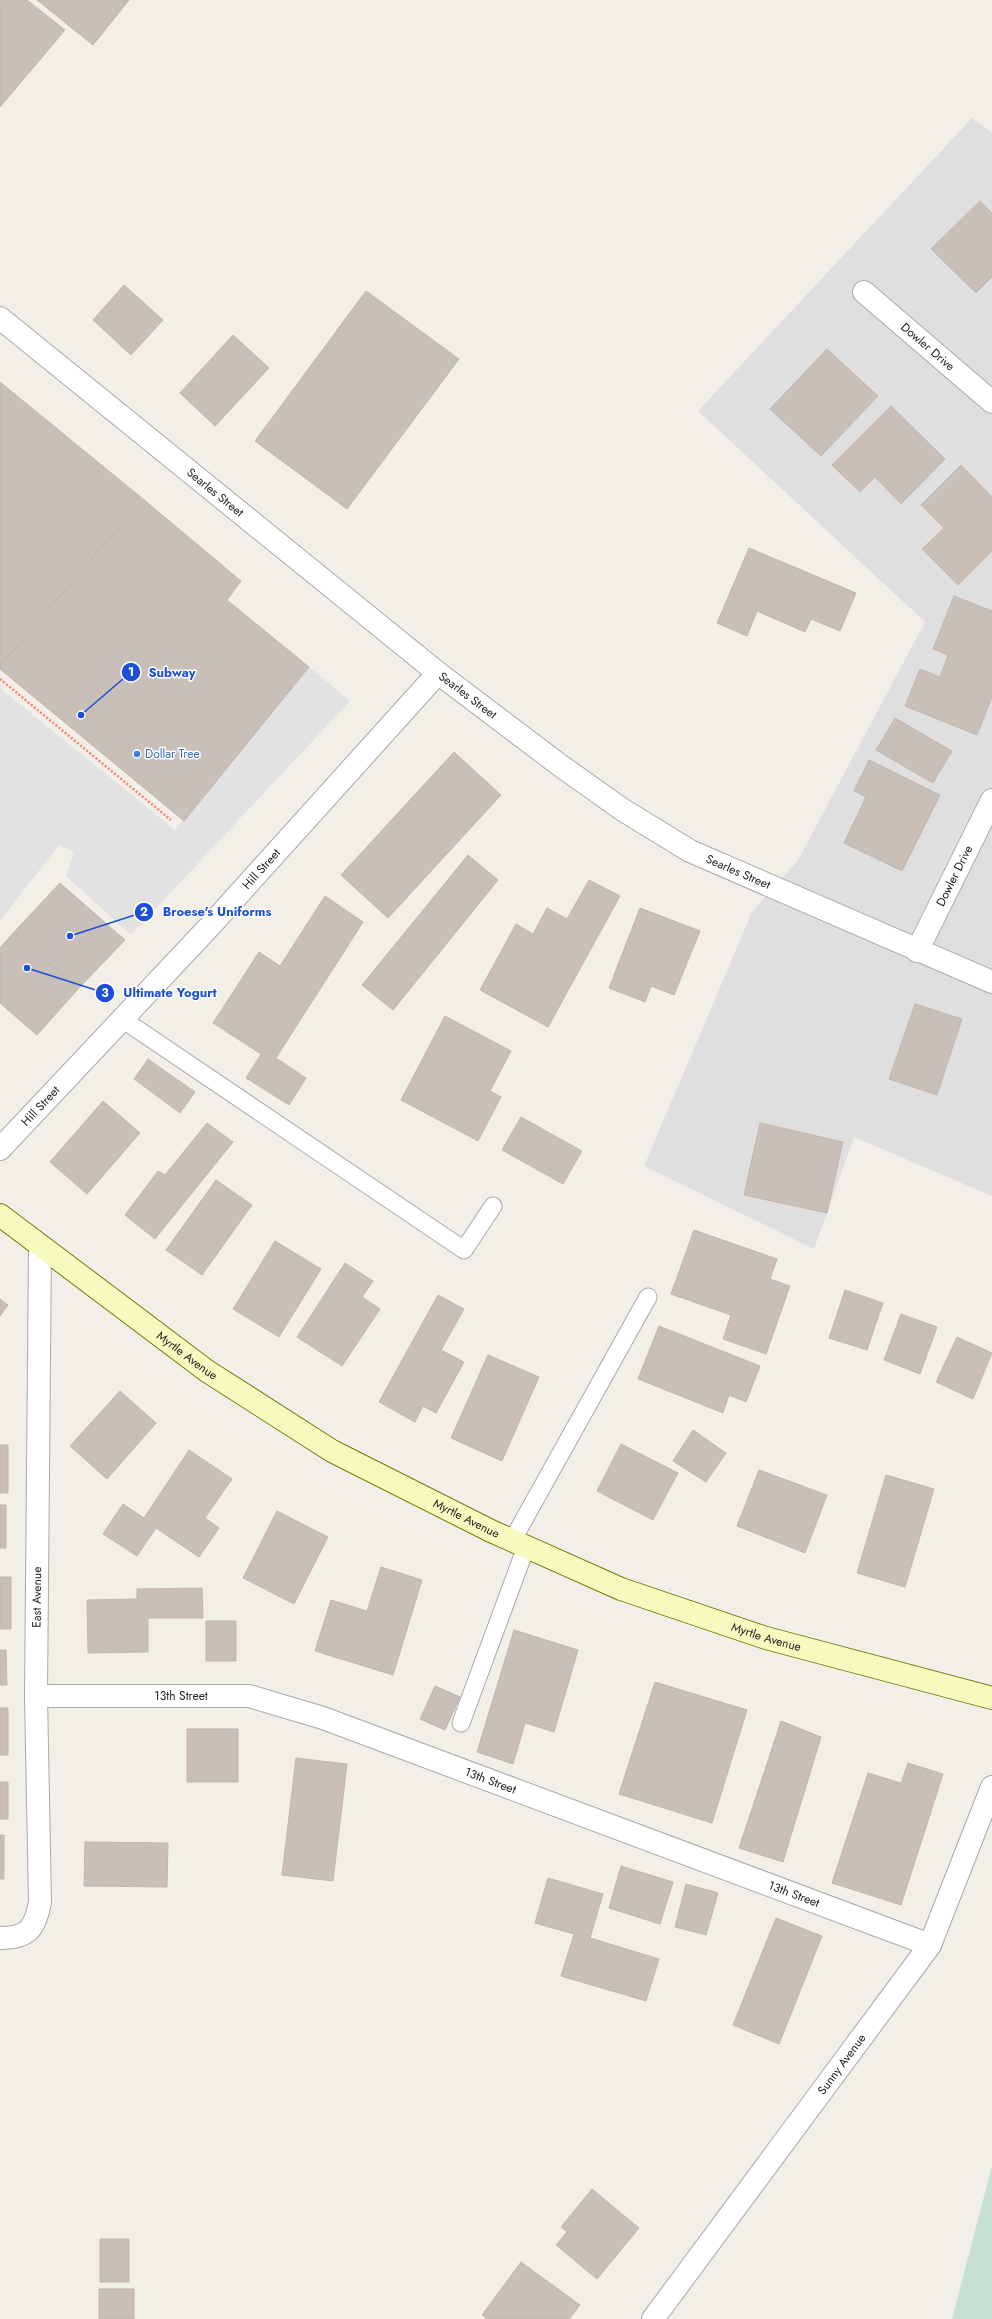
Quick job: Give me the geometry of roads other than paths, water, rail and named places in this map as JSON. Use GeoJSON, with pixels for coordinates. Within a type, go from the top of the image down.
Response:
{"type":"FeatureCollection","features":[{"type":"Feature","properties":{"kind":"main road","name":"Myrtle Avenue"},"geometry":{"type":"LineString","coordinates":[[0,1215],[40,1247],[207,1371],[332,1452],[519,1544],[621,1589],[766,1638],[992,1698]]}},
{"type":"Feature","properties":{"kind":"street","name":"Dowler Drive"},"geometry":{"type":"LineString","coordinates":[[864,292],[992,402]]}},
{"type":"Feature","properties":{"kind":"street","name":"Searles Street"},"geometry":{"type":"LineString","coordinates":[[0,318],[438,673],[561,766],[624,810],[690,851],[917,951],[992,982]]}},
{"type":"Feature","properties":{"kind":"street","name":"Hill Street"},"geometry":{"type":"LineString","coordinates":[[0,1149],[210,926],[438,673]]}},
{"type":"Feature","properties":{"kind":"street","name":"Dowler Drive"},"geometry":{"type":"LineString","coordinates":[[917,951],[992,800]]}},
{"type":"Feature","properties":{"kind":"street","name":"East Avenue"},"geometry":{"type":"LineString","coordinates":[[9,1938],[28,1932],[37,1919],[40,1902],[36,1696],[40,1247]]}},
{"type":"Feature","properties":{"kind":"street","name":"13th Street"},"geometry":{"type":"LineString","coordinates":[[36,1696],[249,1696],[323,1718],[930,1945]]}},
{"type":"Feature","properties":{"kind":"street","name":"Sunny Avenue"},"geometry":{"type":"LineString","coordinates":[[652,2319],[930,1945],[992,1787]]}},
{"type":"Feature","properties":{"kind":"lane"},"geometry":{"type":"LineString","coordinates":[[122,1019],[464,1250],[493,1206]]}},
{"type":"Feature","properties":{"kind":"lane"},"geometry":{"type":"LineString","coordinates":[[461,1723],[519,1544],[648,1297]]}},
{"type":"Feature","properties":{"kind":"place","name":"Subway"},"geometry":{"type":"Point","coordinates":[81,715]}},
{"type":"Feature","properties":{"kind":"place","name":"Dollar Tree"},"geometry":{"type":"Point","coordinates":[137,754]}},
{"type":"Feature","properties":{"kind":"place","name":"Broese's Uniforms"},"geometry":{"type":"Point","coordinates":[70,936]}},
{"type":"Feature","properties":{"kind":"place","name":"Ultimate Yogurt"},"geometry":{"type":"Point","coordinates":[27,968]}}]}
